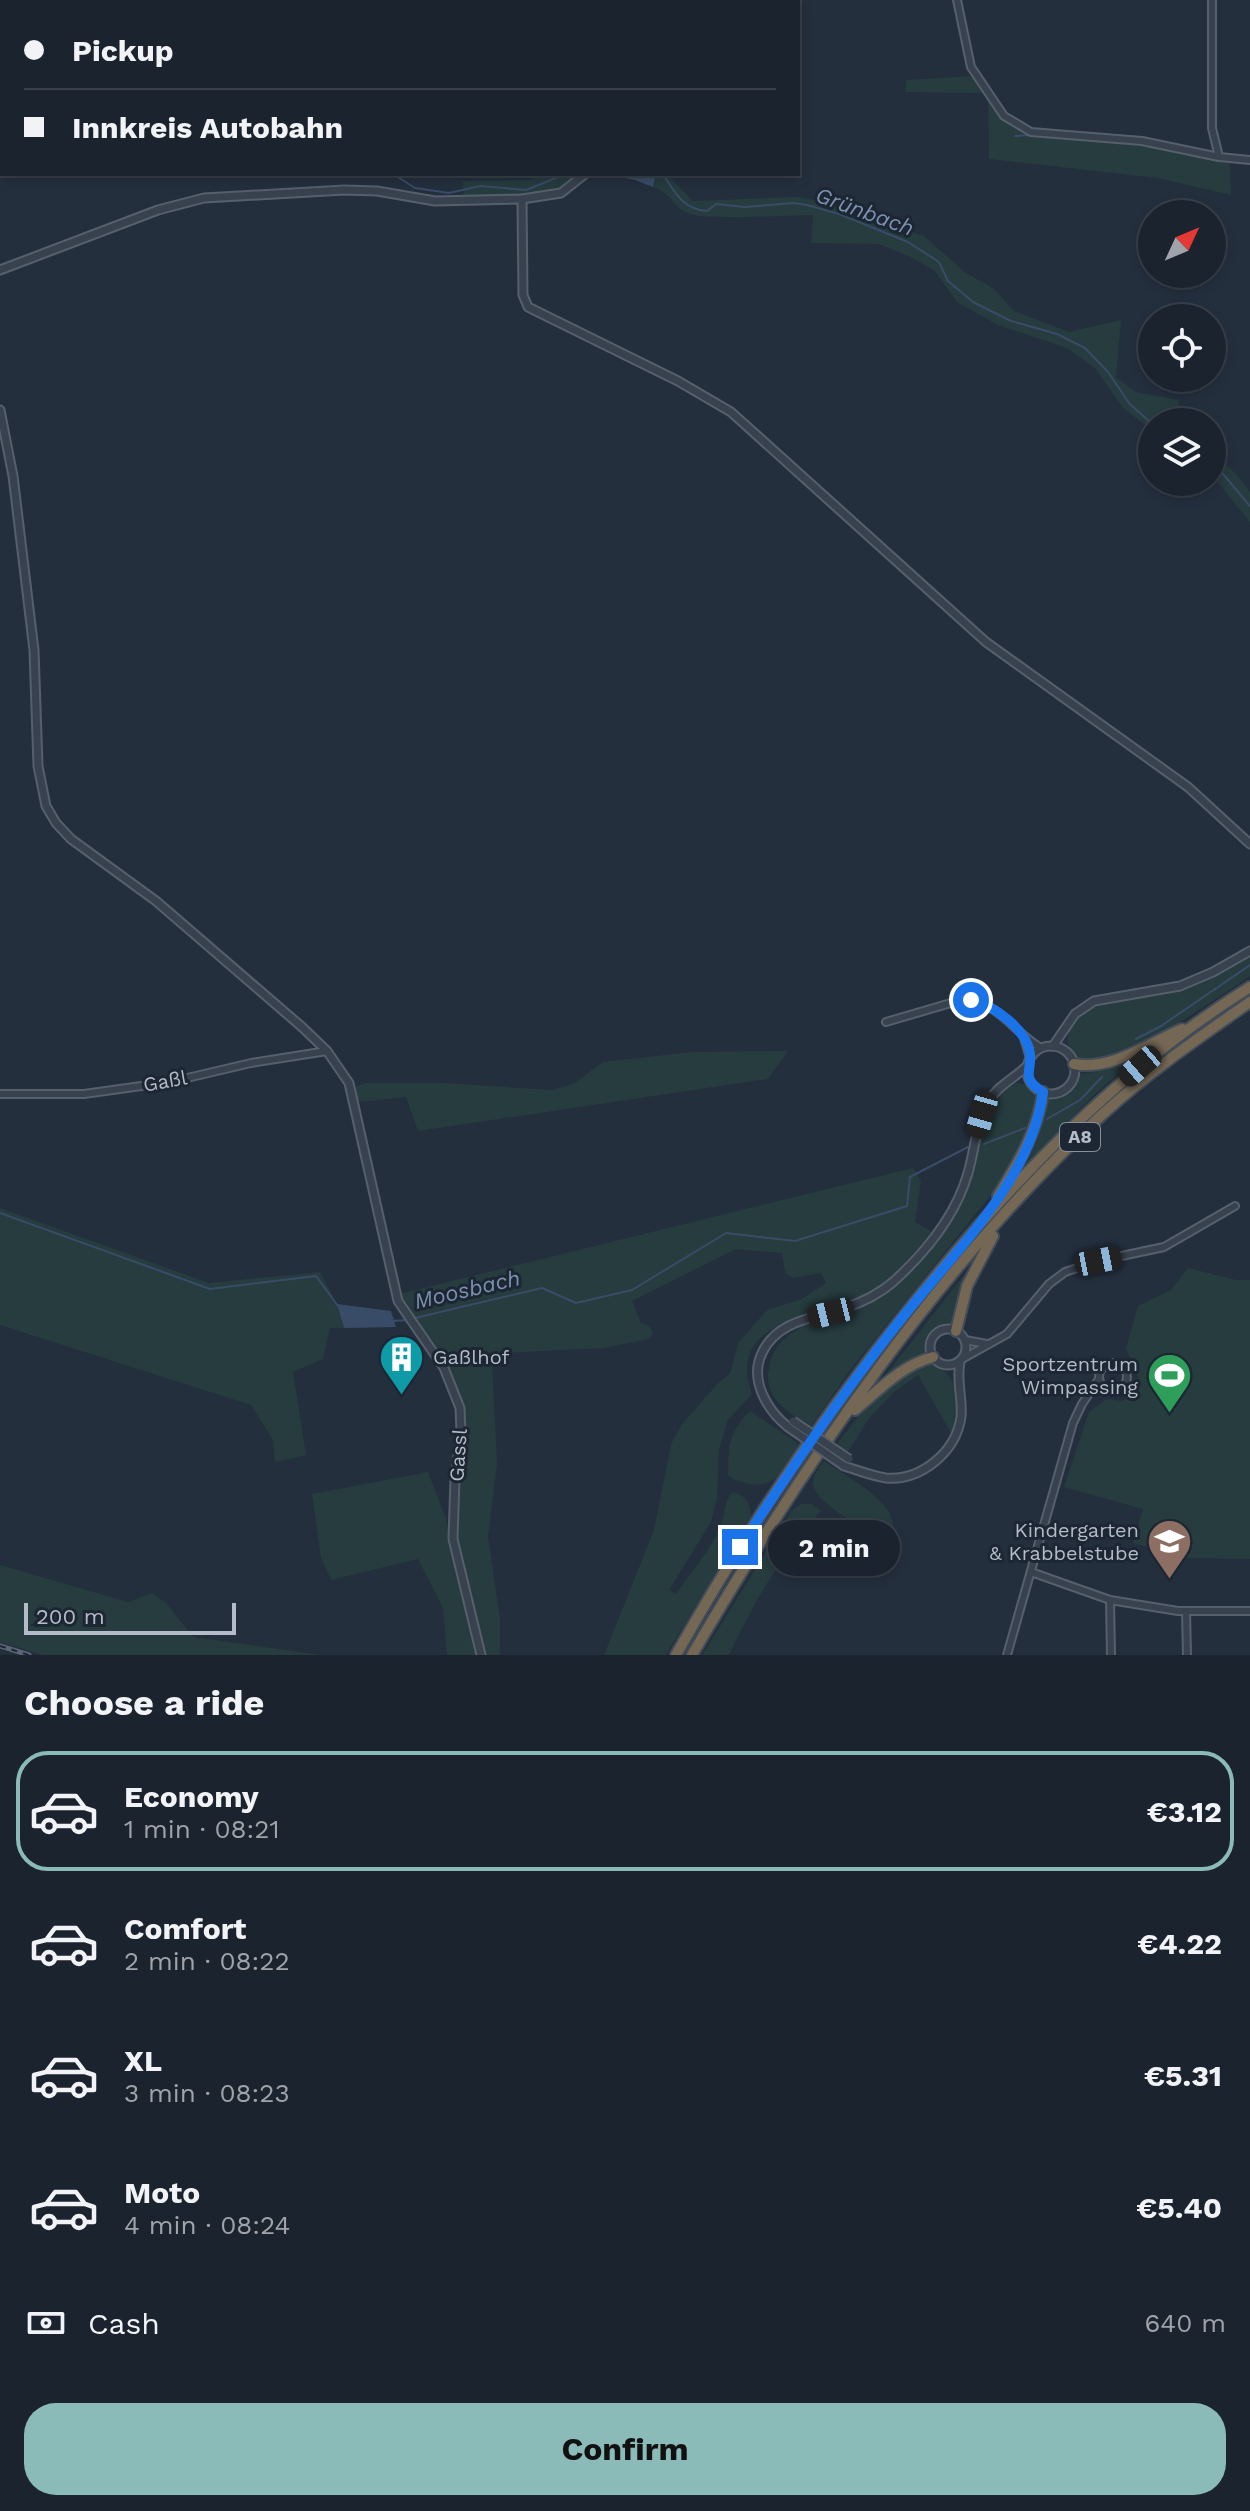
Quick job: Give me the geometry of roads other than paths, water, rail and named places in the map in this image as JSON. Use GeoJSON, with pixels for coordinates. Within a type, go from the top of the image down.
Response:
{"type":"FeatureCollection","features":[{"type":"Feature","properties":{"kind":"highway","name":"A8"},"geometry":{"type":"LineString","coordinates":[[676,1655],[740,1547],[817,1430],[893,1328],[987,1215],[1097,1102],[1198,1021],[1250,987]]}},
{"type":"Feature","properties":{"kind":"highway","name":"A8"},"geometry":{"type":"LineString","coordinates":[[692,1655],[757,1546],[839,1425],[931,1302],[1004,1217],[1106,1112],[1187,1046],[1250,1002]]}},
{"type":"Feature","properties":{"kind":"highway"},"geometry":{"type":"LineString","coordinates":[[1074,1064],[1090,1064],[1128,1054],[1198,1021]]}},
{"type":"Feature","properties":{"kind":"highway"},"geometry":{"type":"LineString","coordinates":[[987,1215],[1025,1151],[1043,1092]]}},
{"type":"Feature","properties":{"kind":"highway"},"geometry":{"type":"LineString","coordinates":[[956,1331],[957,1316],[967,1286],[1004,1217]]}},
{"type":"Feature","properties":{"kind":"highway"},"geometry":{"type":"LineString","coordinates":[[839,1425],[896,1375],[933,1357]]}},
{"type":"Feature","properties":{"kind":"street"},"geometry":{"type":"LineString","coordinates":[[957,0],[971,67],[1004,116],[1031,132],[1142,141],[1219,157],[1250,160]]}},
{"type":"Feature","properties":{"kind":"street"},"geometry":{"type":"LineString","coordinates":[[1212,0],[1212,128],[1219,157]]}},
{"type":"Feature","properties":{"kind":"street"},"geometry":{"type":"LineString","coordinates":[[0,270],[158,210],[204,198],[356,190],[435,201],[522,199],[561,193],[582,176]]}},
{"type":"Feature","properties":{"kind":"street"},"geometry":{"type":"LineString","coordinates":[[522,199],[523,295],[528,307],[697,391],[731,412],[974,633],[1188,787],[1250,844]]}},
{"type":"Feature","properties":{"kind":"street"},"geometry":{"type":"LineString","coordinates":[[0,410],[13,476],[34,650],[38,766],[46,806],[71,839],[156,901],[327,1051]]}},
{"type":"Feature","properties":{"kind":"street"},"geometry":{"type":"LineString","coordinates":[[1053,1046],[1075,1014],[1094,1001],[1180,986],[1250,951]]}},
{"type":"Feature","properties":{"kind":"street"},"geometry":{"type":"LineString","coordinates":[[886,1022],[947,1003],[971,1000],[999,1011],[1024,1038],[1041,1048],[1053,1046],[1066,1051]]}},
{"type":"Feature","properties":{"kind":"street"},"geometry":{"type":"LineString","coordinates":[[1011,1079],[1030,1081],[1043,1092],[1056,1093],[1068,1087],[1075,1075],[1074,1064],[1066,1051],[1064,1032]]}},
{"type":"Feature","properties":{"kind":"street"},"geometry":{"type":"LineString","coordinates":[[1024,1038],[1030,1081]]}},
{"type":"Feature","properties":{"kind":"street"},"geometry":{"type":"LineString","coordinates":[[1041,1048],[988,1102],[968,1174],[956,1204],[940,1230],[902,1273],[883,1290],[861,1302],[788,1326],[766,1345],[759,1361],[758,1380],[763,1398],[790,1424],[860,1470],[886,1478],[918,1472],[937,1460],[950,1446],[958,1428],[961,1409],[959,1387],[962,1360],[967,1347],[965,1340],[956,1331],[946,1329],[935,1334],[930,1346],[933,1357],[949,1366],[962,1360],[1007,1334],[1049,1284],[1065,1272],[1098,1261],[1164,1247],[1235,1206]]}},
{"type":"Feature","properties":{"kind":"street","name":"Gassl"},"geometry":{"type":"LineString","coordinates":[[327,1051],[349,1083],[398,1301],[444,1368],[460,1408],[453,1539],[481,1655]]}},
{"type":"Feature","properties":{"kind":"street","name":"Gaßl"},"geometry":{"type":"LineString","coordinates":[[0,1094],[84,1094],[170,1082],[251,1063],[327,1051]]}},
{"type":"Feature","properties":{"kind":"street"},"geometry":{"type":"LineString","coordinates":[[965,1340],[987,1344]]}},
{"type":"Feature","properties":{"kind":"street"},"geometry":{"type":"LineString","coordinates":[[1007,1655],[1073,1423],[1100,1372],[1108,1364],[1120,1365],[1127,1378],[1123,1387],[1112,1391],[1105,1389],[1099,1379]]}},
{"type":"Feature","properties":{"kind":"street"},"geometry":{"type":"LineString","coordinates":[[949,1366],[959,1387]]}},
{"type":"Feature","properties":{"kind":"street"},"geometry":{"type":"LineString","coordinates":[[1084,1401],[1105,1389]]}},
{"type":"Feature","properties":{"kind":"street"},"geometry":{"type":"LineString","coordinates":[[1031,1572],[1110,1600],[1186,1611],[1250,1611]]}},
{"type":"Feature","properties":{"kind":"street"},"geometry":{"type":"LineString","coordinates":[[1110,1600],[1111,1655]]}},
{"type":"Feature","properties":{"kind":"street"},"geometry":{"type":"LineString","coordinates":[[1186,1611],[1187,1655]]}},
{"type":"Feature","properties":{"kind":"water"},"geometry":{"type":"Polygon","coordinates":[[[615,176],[655,177],[653,187],[615,176]]]}},
{"type":"Feature","properties":{"kind":"water"},"geometry":{"type":"Polygon","coordinates":[[[337,1304],[391,1311],[396,1327],[344,1328],[337,1304]]]}},
{"type":"Feature","properties":{"kind":"waterway"},"geometry":{"type":"LineString","coordinates":[[1015,136],[1097,140]]}},
{"type":"Feature","properties":{"kind":"waterway"},"geometry":{"type":"LineString","coordinates":[[1132,143],[1153,146]]}},
{"type":"Feature","properties":{"kind":"waterway"},"geometry":{"type":"LineString","coordinates":[[1163,148],[1218,161]]}},
{"type":"Feature","properties":{"kind":"waterway","name":"Grünbach"},"geometry":{"type":"LineString","coordinates":[[396,176],[415,188],[449,193],[480,186],[526,190],[561,176]]}},
{"type":"Feature","properties":{"kind":"waterway","name":"Grünbach"},"geometry":{"type":"LineString","coordinates":[[664,176],[680,199],[699,210],[707,211],[716,204],[745,207],[794,203],[839,214],[908,242],[939,262],[948,281],[973,302],[1011,321],[1057,334],[1085,348],[1138,411]]}},
{"type":"Feature","properties":{"kind":"waterway","name":"Grünbach"},"geometry":{"type":"LineString","coordinates":[[1226,478],[1250,506]]}},
{"type":"Feature","properties":{"kind":"waterway","name":"Moosbach"},"geometry":{"type":"LineString","coordinates":[[1136,1039],[1161,1026],[1250,965]]}},
{"type":"Feature","properties":{"kind":"waterway","name":"Moosbach"},"geometry":{"type":"LineString","coordinates":[[1047,1119],[1080,1100],[1102,1077]]}},
{"type":"Feature","properties":{"kind":"waterway","name":"Moosbach"},"geometry":{"type":"LineString","coordinates":[[984,1144],[1025,1128]]}},
{"type":"Feature","properties":{"kind":"waterway","name":"Moosbach"},"geometry":{"type":"LineString","coordinates":[[415,1318],[542,1288],[576,1303],[632,1290],[726,1233],[795,1241],[907,1206],[910,1177],[968,1147]]}},
{"type":"Feature","properties":{"kind":"waterway","name":"Moosbach"},"geometry":{"type":"LineString","coordinates":[[0,1213],[210,1289],[316,1276],[338,1306]]}},
{"type":"Feature","properties":{"kind":"waterway","name":"Moosbach"},"geometry":{"type":"LineString","coordinates":[[392,1321],[409,1320]]}},
{"type":"Feature","properties":{"kind":"railway"},"geometry":{"type":"LineString","coordinates":[[0,1646],[29,1655]]}},
{"type":"Feature","properties":{"kind":"place","name":"Gaßlhof"},"geometry":{"type":"Point","coordinates":[402,1396]}},
{"type":"Feature","properties":{"kind":"place","name":"Sportzentrum Wimpassing"},"geometry":{"type":"Point","coordinates":[1169,1414]}},
{"type":"Feature","properties":{"kind":"place","name":"Kindergarten & Krabbelstube"},"geometry":{"type":"Point","coordinates":[1170,1581]}}]}
